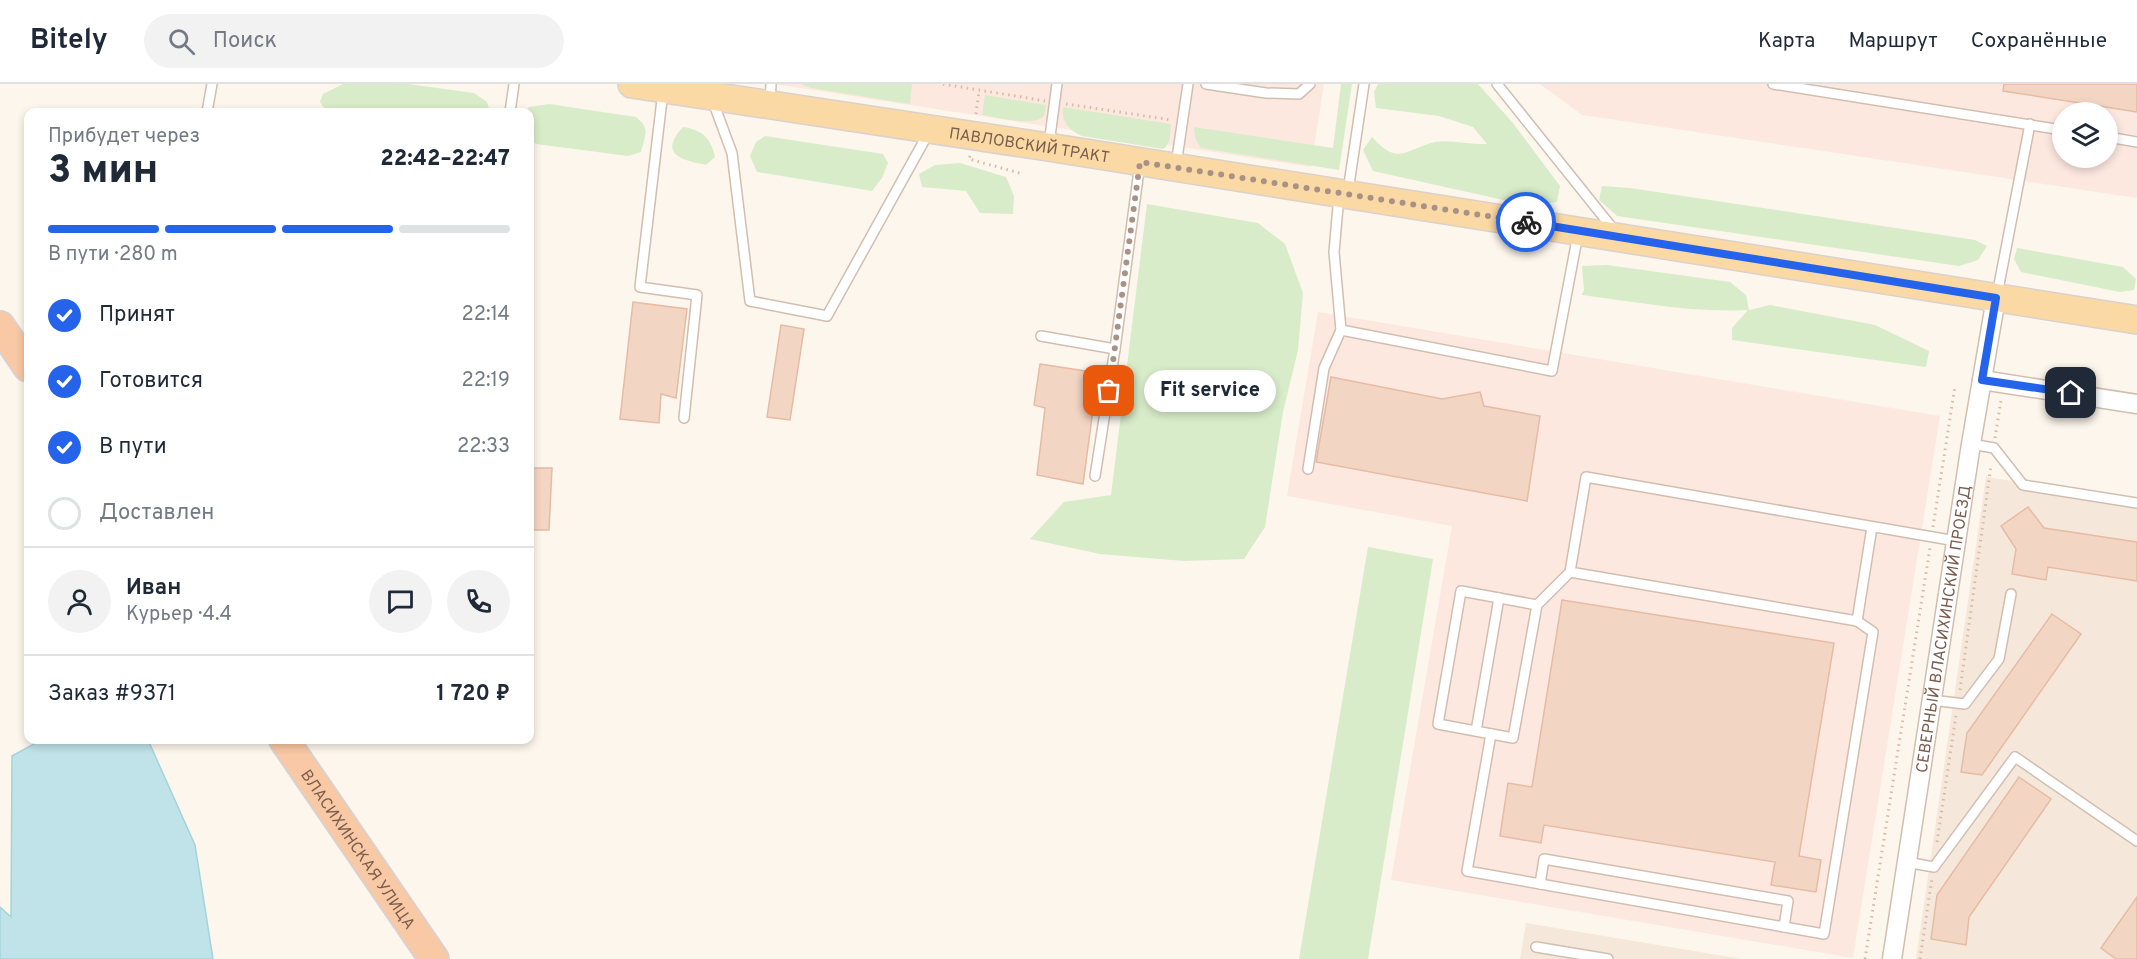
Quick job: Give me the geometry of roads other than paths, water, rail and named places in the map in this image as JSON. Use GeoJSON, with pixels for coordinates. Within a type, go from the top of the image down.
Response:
{"type":"FeatureCollection","features":[{"type":"Feature","properties":{"kind":"highway"},"geometry":{"type":"LineString","coordinates":[[0,326],[24,361]]}},
{"type":"Feature","properties":{"kind":"highway","name":"ВЛАСИХИНСКАЯ УЛИЦА"},"geometry":{"type":"LineString","coordinates":[[287,744],[434,959]]}},
{"type":"Feature","properties":{"kind":"main road","name":"ПАВЛОВСКИЙ ТРАКТ"},"geometry":{"type":"LineString","coordinates":[[632,84],[711,96],[770,95],[930,130],[1579,230],[2137,320]]}},
{"type":"Feature","properties":{"kind":"street","name":"СЕВЕРНЫЙ ВЛАСИХИНСКИЙ ПРОЕЗД"},"geometry":{"type":"LineString","coordinates":[[1894,958],[1931,700],[1996,298]]}},
{"type":"Feature","properties":{"kind":"street"},"geometry":{"type":"LineString","coordinates":[[1982,380],[2137,404]]}},
{"type":"Feature","properties":{"kind":"lane"},"geometry":{"type":"LineString","coordinates":[[208,108],[212,84]]}},
{"type":"Feature","properties":{"kind":"lane"},"geometry":{"type":"LineString","coordinates":[[511,108],[514,84]]}},
{"type":"Feature","properties":{"kind":"lane"},"geometry":{"type":"LineString","coordinates":[[1048,147],[1057,84]]}},
{"type":"Feature","properties":{"kind":"lane"},"geometry":{"type":"LineString","coordinates":[[1176,168],[1188,84]]}},
{"type":"Feature","properties":{"kind":"lane"},"geometry":{"type":"LineString","coordinates":[[1206,84],[1266,93],[1299,94],[1310,84]]}},
{"type":"Feature","properties":{"kind":"lane"},"geometry":{"type":"LineString","coordinates":[[1308,469],[1324,368],[1341,330],[1334,252],[1364,84]]}},
{"type":"Feature","properties":{"kind":"lane"},"geometry":{"type":"LineString","coordinates":[[1497,84],[1619,237]]}},
{"type":"Feature","properties":{"kind":"lane"},"geometry":{"type":"LineString","coordinates":[[1773,84],[2052,128]]}},
{"type":"Feature","properties":{"kind":"lane"},"geometry":{"type":"LineString","coordinates":[[663,89],[640,287],[697,295],[684,418]]}},
{"type":"Feature","properties":{"kind":"lane"},"geometry":{"type":"LineString","coordinates":[[711,96],[732,153],[750,301],[828,316],[930,130]]}},
{"type":"Feature","properties":{"kind":"lane"},"geometry":{"type":"LineString","coordinates":[[1996,298],[2030,124]]}},
{"type":"Feature","properties":{"kind":"lane"},"geometry":{"type":"LineString","coordinates":[[2118,139],[2137,142]]}},
{"type":"Feature","properties":{"kind":"lane"},"geometry":{"type":"LineString","coordinates":[[1095,476],[1140,162]]}},
{"type":"Feature","properties":{"kind":"lane"},"geometry":{"type":"LineString","coordinates":[[1341,330],[1552,371],[1579,230]]}},
{"type":"Feature","properties":{"kind":"lane"},"geometry":{"type":"LineString","coordinates":[[1041,336],[1115,349]]}},
{"type":"Feature","properties":{"kind":"lane"},"geometry":{"type":"LineString","coordinates":[[1971,444],[1994,448],[2023,485],[2137,503]]}},
{"type":"Feature","properties":{"kind":"lane"},"geometry":{"type":"LineString","coordinates":[[1537,605],[1461,591],[1438,724],[1513,738],[1537,605],[1570,572],[1586,477],[1956,541]]}},
{"type":"Feature","properties":{"kind":"lane"},"geometry":{"type":"LineString","coordinates":[[1857,621],[1872,526]]}},
{"type":"Feature","properties":{"kind":"lane"},"geometry":{"type":"LineString","coordinates":[[1491,734],[1467,871],[1824,934],[1873,632],[1857,621],[1570,572]]}},
{"type":"Feature","properties":{"kind":"lane"},"geometry":{"type":"LineString","coordinates":[[1931,700],[1965,704],[1999,659],[2011,594]]}},
{"type":"Feature","properties":{"kind":"lane"},"geometry":{"type":"LineString","coordinates":[[1476,731],[1498,598]]}},
{"type":"Feature","properties":{"kind":"lane"},"geometry":{"type":"LineString","coordinates":[[1906,862],[1934,867],[2015,757],[2137,841]]}},
{"type":"Feature","properties":{"kind":"lane"},"geometry":{"type":"LineString","coordinates":[[1540,884],[1544,858],[1788,901],[1784,927]]}},
{"type":"Feature","properties":{"kind":"lane"},"geometry":{"type":"LineString","coordinates":[[1536,947],[1556,955],[1608,959]]}},
{"type":"Feature","properties":{"kind":"water"},"geometry":{"type":"Polygon","coordinates":[[[34,744],[150,744],[195,845],[213,959],[0,959],[0,907],[11,917],[12,756],[34,744]]]}},
{"type":"Feature","properties":{"kind":"place","name":"Fit service"},"geometry":{"type":"Point","coordinates":[1109,391]}}]}
